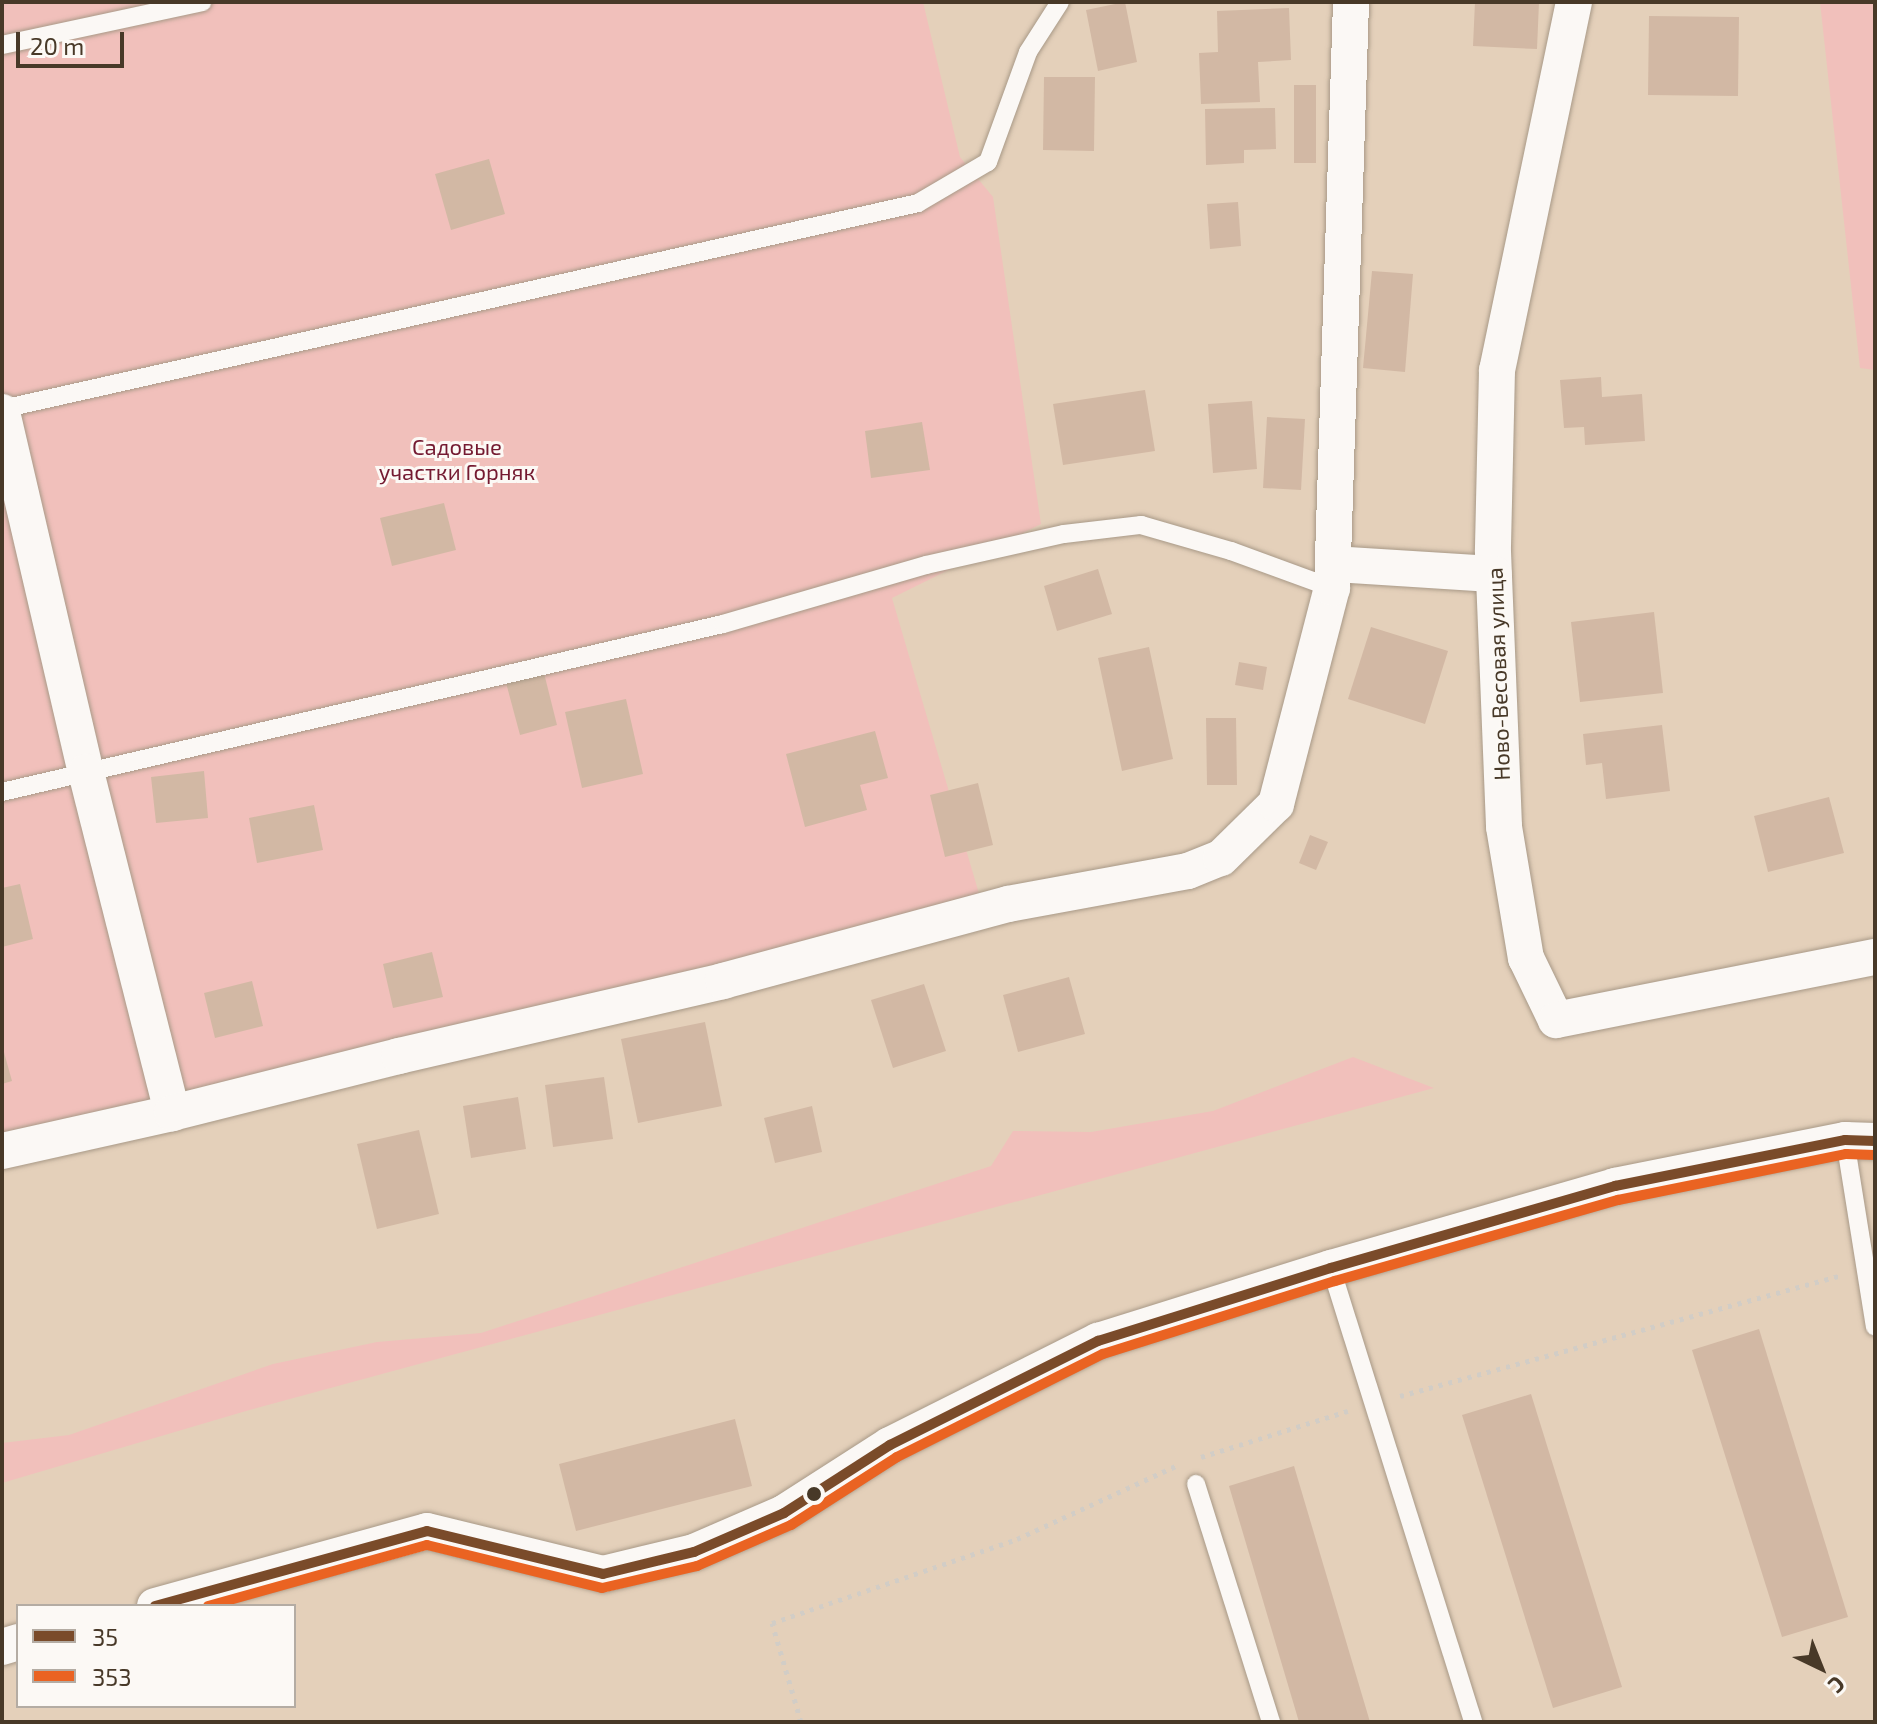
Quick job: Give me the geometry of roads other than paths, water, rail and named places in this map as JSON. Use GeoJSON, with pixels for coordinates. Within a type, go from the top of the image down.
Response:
{"type":"FeatureCollection","features":[{"type":"Feature","properties":{"kind":"street"},"geometry":{"type":"LineString","coordinates":[[2,1151],[723,981],[1008,904],[1188,871],[1221,858],[1276,804],[1333,576],[1351,2]]}},
{"type":"Feature","properties":{"kind":"street","name":"Ново-Весовая улица"},"geometry":{"type":"LineString","coordinates":[[1574,2],[1497,370],[1494,574],[1504,827],[1526,958],[1556,1020],[1875,957]]}},
{"type":"Feature","properties":{"kind":"street"},"geometry":{"type":"LineString","coordinates":[[2,410],[86,772],[172,1113]]}},
{"type":"Feature","properties":{"kind":"street"},"geometry":{"type":"LineString","coordinates":[[1333,576],[1494,574]]}},
{"type":"Feature","properties":{"kind":"street"},"geometry":{"type":"LineString","coordinates":[[162,1604],[427,1531],[603,1574],[694,1552],[784,1513],[890,1445],[1098,1341],[1331,1268],[1615,1186],[1860,1141]]}},
{"type":"Feature","properties":{"kind":"lane"},"geometry":{"type":"LineString","coordinates":[[2,45],[202,2]]}},
{"type":"Feature","properties":{"kind":"lane"},"geometry":{"type":"LineString","coordinates":[[2,410],[918,203],[988,162],[1028,52],[1060,2]]}},
{"type":"Feature","properties":{"kind":"lane"},"geometry":{"type":"LineString","coordinates":[[2,792],[723,624],[926,565],[1064,534],[1141,525],[1333,576]]}},
{"type":"Feature","properties":{"kind":"lane"},"geometry":{"type":"LineString","coordinates":[[1860,1141],[1866,1269],[1875,1327]]}},
{"type":"Feature","properties":{"kind":"lane"},"geometry":{"type":"LineString","coordinates":[[1331,1268],[1473,1722]]}},
{"type":"Feature","properties":{"kind":"lane"},"geometry":{"type":"LineString","coordinates":[[1196,1484],[1271,1722]]}},
{"type":"Feature","properties":{"kind":"park label","name":"Садовые участки Горняк"},"geometry":{"type":"Point","coordinates":[457,458]}}]}
